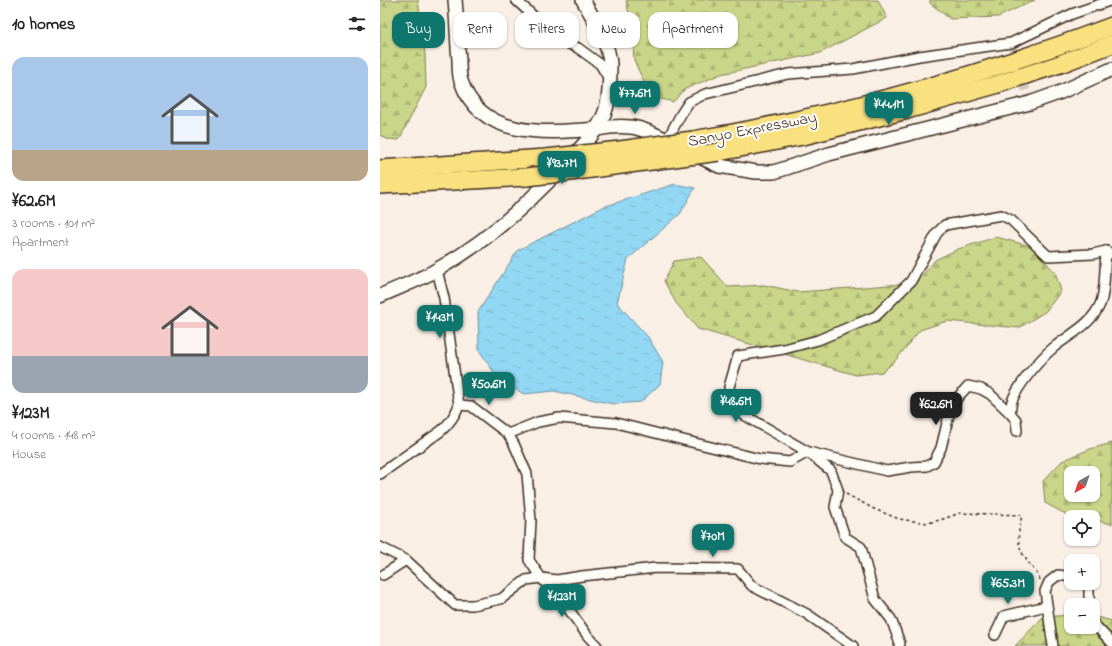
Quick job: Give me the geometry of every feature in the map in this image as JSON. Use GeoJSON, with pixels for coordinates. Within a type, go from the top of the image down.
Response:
{"type":"FeatureCollection","features":[{"type":"Feature","properties":{"kind":"highway","name":"Sanyo Expressway"},"geometry":{"type":"LineString","coordinates":[[380,169],[546,158],[620,150],[693,140],[797,120],[897,96],[989,70],[1112,26]]}},
{"type":"Feature","properties":{"kind":"highway","name":"Sanyo Expressway"},"geometry":{"type":"LineString","coordinates":[[380,185],[527,177],[719,152],[804,136],[907,110],[995,85],[1060,64],[1112,44]]}},
{"type":"Feature","properties":{"kind":"street"},"geometry":{"type":"LineString","coordinates":[[455,0],[461,80],[467,96],[478,109],[493,121],[510,128],[532,131],[563,131],[617,126],[632,127],[666,140],[719,166],[756,172],[774,172],[829,154],[1030,103],[1061,92],[1112,69]]}},
{"type":"Feature","properties":{"kind":"street"},"geometry":{"type":"LineString","coordinates":[[516,0],[558,39],[578,48],[600,64],[609,79]]}},
{"type":"Feature","properties":{"kind":"street"},"geometry":{"type":"LineString","coordinates":[[380,296],[437,270],[463,254],[490,234],[546,185],[597,129],[605,112],[610,62],[607,48],[583,0]]}},
{"type":"Feature","properties":{"kind":"street"},"geometry":{"type":"LineString","coordinates":[[1091,0],[1107,2]]}},
{"type":"Feature","properties":{"kind":"street"},"geometry":{"type":"LineString","coordinates":[[666,140],[689,102],[705,94],[788,74],[854,69],[919,56],[1011,42],[1072,14],[1107,2]]}},
{"type":"Feature","properties":{"kind":"street"},"geometry":{"type":"LineString","coordinates":[[899,646],[900,643],[891,619],[875,599],[861,547],[845,537],[835,507],[838,490],[831,471],[808,452],[739,412],[731,402],[729,387],[738,356],[784,349],[818,340],[876,316],[911,281],[938,233],[945,226],[1001,215],[1011,220],[1048,256],[1109,252],[1101,302],[1092,317],[1078,330],[1052,349],[1036,366],[1019,388],[1012,402],[1010,413]]}},
{"type":"Feature","properties":{"kind":"street"},"geometry":{"type":"LineString","coordinates":[[380,474],[441,431],[450,423],[456,414],[459,405],[444,298],[437,270]]}},
{"type":"Feature","properties":{"kind":"street"},"geometry":{"type":"LineString","coordinates":[[508,434],[538,422],[558,418],[616,422],[687,442],[760,459],[790,462],[808,452],[887,471],[928,466],[934,462],[941,448],[949,415],[957,398],[968,386],[981,389],[990,394],[1016,420],[1016,431]]}},
{"type":"Feature","properties":{"kind":"street"},"geometry":{"type":"LineString","coordinates":[[459,405],[471,406],[508,434],[514,444],[527,474],[531,520],[529,560],[541,578],[562,600],[587,635],[597,646]]}},
{"type":"Feature","properties":{"kind":"street"},"geometry":{"type":"LineString","coordinates":[[380,547],[406,560],[454,605],[473,605],[501,598],[526,580],[541,578],[557,580],[656,568],[738,569],[752,586],[807,614],[853,646]]}},
{"type":"Feature","properties":{"kind":"street"},"geometry":{"type":"LineString","coordinates":[[382,575],[406,560]]}},
{"type":"Feature","properties":{"kind":"street"},"geometry":{"type":"LineString","coordinates":[[1053,646],[1045,591],[1049,582],[1058,575],[1064,576]]}},
{"type":"Feature","properties":{"kind":"street"},"geometry":{"type":"LineString","coordinates":[[995,635],[1004,616],[1046,606]]}},
{"type":"Feature","properties":{"kind":"street"},"geometry":{"type":"LineString","coordinates":[[1100,630],[1112,642]]}},
{"type":"Feature","properties":{"kind":"path"},"geometry":{"type":"LineString","coordinates":[[838,490],[874,509],[899,519],[928,523],[960,513],[1022,515],[1018,543],[1027,561],[1039,577],[1045,591]]}},
{"type":"Feature","properties":{"kind":"green space"},"geometry":{"type":"Polygon","coordinates":[[[380,0],[418,0],[420,12],[392,12],[392,48],[424,48],[426,87],[399,140],[387,139],[380,135],[380,0]]]}},
{"type":"Feature","properties":{"kind":"green space"},"geometry":{"type":"Polygon","coordinates":[[[626,0],[878,0],[887,18],[820,53],[721,74],[685,89],[673,102],[650,96],[634,60],[633,48],[640,48],[640,12],[628,12],[626,0]]]}},
{"type":"Feature","properties":{"kind":"green space"},"geometry":{"type":"Polygon","coordinates":[[[930,0],[1035,0],[998,17],[950,19],[930,3],[930,0]]]}},
{"type":"Feature","properties":{"kind":"green space"},"geometry":{"type":"Polygon","coordinates":[[[996,237],[1030,246],[1055,272],[1061,291],[1046,311],[1019,328],[947,321],[920,330],[894,362],[882,372],[856,375],[698,329],[676,303],[664,281],[674,261],[701,257],[728,287],[764,285],[798,292],[916,283],[935,260],[958,249],[996,237]]]}},
{"type":"Feature","properties":{"kind":"green space"},"geometry":{"type":"Polygon","coordinates":[[[1112,443],[1112,524],[1100,521],[1100,510],[1064,510],[1064,513],[1045,503],[1043,481],[1062,461],[1090,449],[1112,443]]]}},
{"type":"Feature","properties":{"kind":"green space"},"geometry":{"type":"Polygon","coordinates":[[[1064,616],[1064,634],[1100,634],[1100,618],[1112,621],[1112,646],[1015,646],[1043,617],[1064,616]]]}},
{"type":"Feature","properties":{"kind":"water"},"geometry":{"type":"Polygon","coordinates":[[[675,184],[695,188],[680,214],[628,259],[617,303],[648,337],[663,362],[660,384],[641,402],[613,404],[554,391],[524,394],[499,380],[479,350],[478,312],[518,250],[603,207],[675,184]]]}},
{"type":"Feature","properties":{"kind":"tunnel"},"geometry":{"type":"LineString","coordinates":[[1011,43],[1030,103]]}}]}
